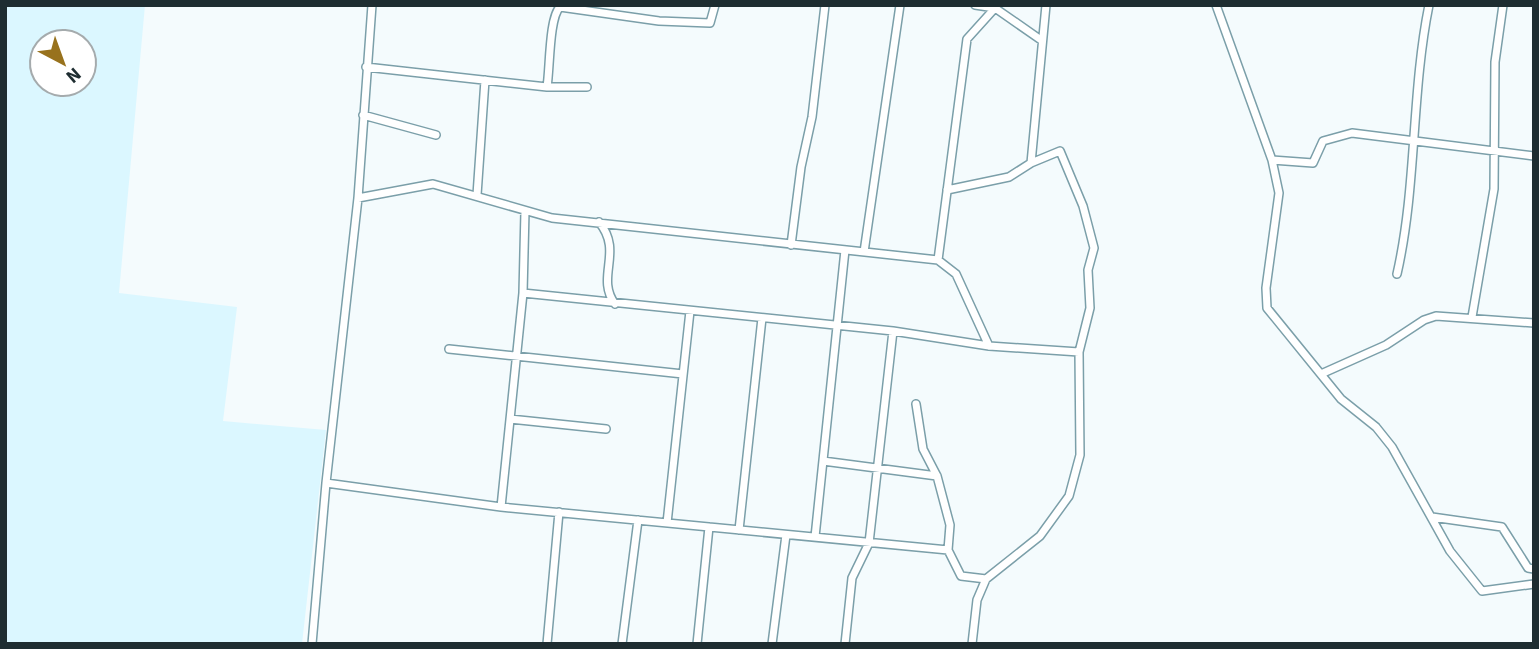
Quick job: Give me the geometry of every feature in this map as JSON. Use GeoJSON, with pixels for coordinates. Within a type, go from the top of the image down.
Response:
{"type":"FeatureCollection","features":[{"type":"Feature","properties":{"kind":"street"},"geometry":{"type":"LineString","coordinates":[[313,644],[326,483],[358,198],[372,5]]}},
{"type":"Feature","properties":{"kind":"street"},"geometry":{"type":"LineString","coordinates":[[547,87],[553,20],[560,7],[659,21],[710,23],[715,5]]}},
{"type":"Feature","properties":{"kind":"street"},"geometry":{"type":"LineString","coordinates":[[791,245],[812,117],[825,5]]}},
{"type":"Feature","properties":{"kind":"street"},"geometry":{"type":"LineString","coordinates":[[864,252],[900,5]]}},
{"type":"Feature","properties":{"kind":"street"},"geometry":{"type":"LineString","coordinates":[[975,5],[995,8],[1041,40]]}},
{"type":"Feature","properties":{"kind":"street"},"geometry":{"type":"LineString","coordinates":[[1031,163],[1046,5]]}},
{"type":"Feature","properties":{"kind":"street"},"geometry":{"type":"LineString","coordinates":[[1216,5],[1272,160],[1279,193],[1266,288],[1267,308],[1341,399],[1376,427],[1392,447],[1450,551],[1482,591],[1534,584]]}},
{"type":"Feature","properties":{"kind":"street"},"geometry":{"type":"LineString","coordinates":[[1397,274],[1407,227],[1416,141],[1419,54],[1429,5]]}},
{"type":"Feature","properties":{"kind":"street"},"geometry":{"type":"LineString","coordinates":[[1472,317],[1494,189],[1495,62],[1503,5]]}},
{"type":"Feature","properties":{"kind":"street"},"geometry":{"type":"LineString","coordinates":[[938,260],[967,39],[995,8]]}},
{"type":"Feature","properties":{"kind":"street"},"geometry":{"type":"LineString","coordinates":[[366,67],[547,87],[587,87]]}},
{"type":"Feature","properties":{"kind":"street"},"geometry":{"type":"LineString","coordinates":[[477,195],[485,80]]}},
{"type":"Feature","properties":{"kind":"street"},"geometry":{"type":"LineString","coordinates":[[363,115],[436,135]]}},
{"type":"Feature","properties":{"kind":"street"},"geometry":{"type":"LineString","coordinates":[[1272,160],[1313,163],[1322,141],[1352,133],[1534,156]]}},
{"type":"Feature","properties":{"kind":"street"},"geometry":{"type":"LineString","coordinates":[[947,190],[1009,177],[1060,150],[1083,206],[1094,248],[1088,270],[1090,308],[1079,352],[1080,455],[1069,496],[1040,536],[986,579],[977,600],[972,644]]}},
{"type":"Feature","properties":{"kind":"street"},"geometry":{"type":"LineString","coordinates":[[358,198],[433,184],[551,218],[938,260],[956,274],[989,346]]}},
{"type":"Feature","properties":{"kind":"street"},"geometry":{"type":"LineString","coordinates":[[500,507],[523,293],[525,211]]}},
{"type":"Feature","properties":{"kind":"street"},"geometry":{"type":"LineString","coordinates":[[598,222],[611,244],[607,287],[615,304]]}},
{"type":"Feature","properties":{"kind":"street"},"geometry":{"type":"LineString","coordinates":[[815,537],[845,250]]}},
{"type":"Feature","properties":{"kind":"street"},"geometry":{"type":"LineString","coordinates":[[523,293],[893,331],[989,346],[1079,352]]}},
{"type":"Feature","properties":{"kind":"street"},"geometry":{"type":"LineString","coordinates":[[667,523],[690,311]]}},
{"type":"Feature","properties":{"kind":"street"},"geometry":{"type":"LineString","coordinates":[[1321,374],[1386,345],[1424,320],[1436,316],[1534,323]]}},
{"type":"Feature","properties":{"kind":"street"},"geometry":{"type":"LineString","coordinates":[[739,530],[762,318]]}},
{"type":"Feature","properties":{"kind":"street"},"geometry":{"type":"LineString","coordinates":[[845,644],[852,578],[869,543],[893,331]]}},
{"type":"Feature","properties":{"kind":"street"},"geometry":{"type":"LineString","coordinates":[[449,349],[683,374]]}},
{"type":"Feature","properties":{"kind":"street"},"geometry":{"type":"LineString","coordinates":[[916,404],[923,449],[937,476],[950,525],[948,551],[961,576],[986,579]]}},
{"type":"Feature","properties":{"kind":"street"},"geometry":{"type":"LineString","coordinates":[[510,419],[606,429]]}},
{"type":"Feature","properties":{"kind":"street"},"geometry":{"type":"LineString","coordinates":[[823,461],[937,476]]}},
{"type":"Feature","properties":{"kind":"street"},"geometry":{"type":"LineString","coordinates":[[326,483],[500,507],[948,551]]}},
{"type":"Feature","properties":{"kind":"street"},"geometry":{"type":"LineString","coordinates":[[547,644],[559,512]]}},
{"type":"Feature","properties":{"kind":"street"},"geometry":{"type":"LineString","coordinates":[[1432,517],[1502,527],[1528,568],[1534,569]]}},
{"type":"Feature","properties":{"kind":"street"},"geometry":{"type":"LineString","coordinates":[[622,644],[638,520]]}},
{"type":"Feature","properties":{"kind":"street"},"geometry":{"type":"LineString","coordinates":[[697,644],[709,527]]}},
{"type":"Feature","properties":{"kind":"street"},"geometry":{"type":"LineString","coordinates":[[772,644],[786,535]]}},
{"type":"Feature","properties":{"kind":"shaded area"},"geometry":{"type":"Polygon","coordinates":[[[5,5],[145,5],[119,293],[237,307],[223,421],[326,430],[302,644],[5,644],[5,5]]]}}]}
